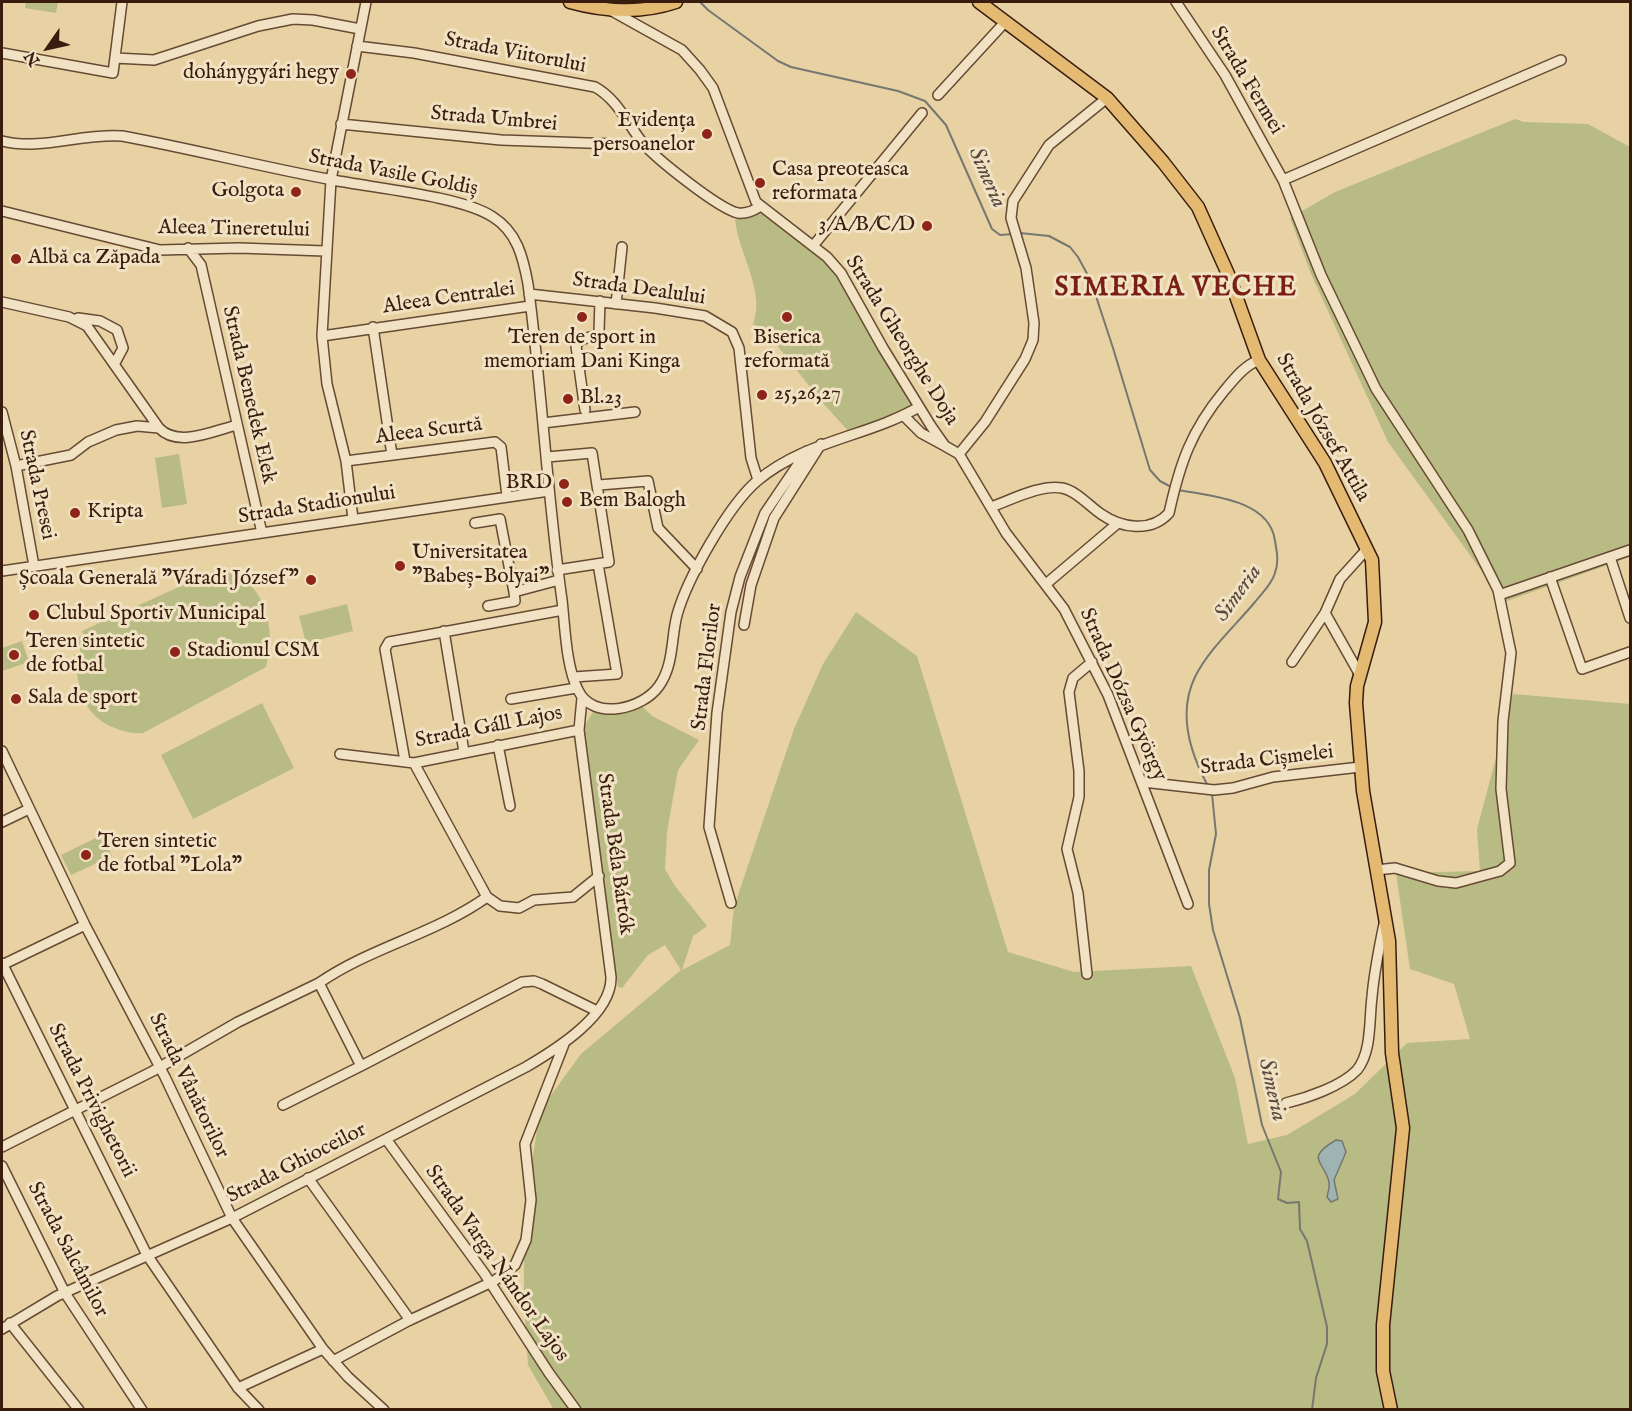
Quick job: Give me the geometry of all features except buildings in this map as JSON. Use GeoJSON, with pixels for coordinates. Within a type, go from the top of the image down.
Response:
{"type":"FeatureCollection","features":[{"type":"Feature","properties":{"kind":"main road"},"geometry":{"type":"LineString","coordinates":[[570,2],[612,11],[646,9],[676,2]]}},
{"type":"Feature","properties":{"kind":"main road","name":"Strada József Attila"},"geometry":{"type":"LineString","coordinates":[[979,2],[1107,98],[1168,169],[1206,222],[1259,360],[1324,463],[1367,549],[1374,572],[1375,622],[1360,675],[1356,703],[1360,767],[1376,870],[1386,916]]}},
{"type":"Feature","properties":{"kind":"main road"},"geometry":{"type":"LineString","coordinates":[[1386,916],[1390,955],[1392,1053],[1403,1137],[1383,1325],[1383,1371],[1391,1410]]}},
{"type":"Feature","properties":{"kind":"street"},"geometry":{"type":"LineString","coordinates":[[2,53],[113,73],[122,2]]}},
{"type":"Feature","properties":{"kind":"street"},"geometry":{"type":"LineString","coordinates":[[353,519],[346,461],[327,384],[322,336],[325,250],[331,180],[366,2]]}},
{"type":"Feature","properties":{"kind":"street","name":"Strada Fermei"},"geometry":{"type":"LineString","coordinates":[[1176,2],[1225,75],[1283,180],[1321,275],[1366,368],[1397,424],[1468,530],[1499,594],[1511,653],[1503,722],[1501,789],[1510,863],[1500,871],[1456,883],[1395,868],[1376,870]]}},
{"type":"Feature","properties":{"kind":"street","name":"Strada Gheorghe Doja"},"geometry":{"type":"LineString","coordinates":[[612,11],[677,47],[700,70],[713,88],[750,190],[759,207],[834,263],[848,283],[883,348],[919,407],[945,446],[959,454]]}},
{"type":"Feature","properties":{"kind":"street"},"geometry":{"type":"LineString","coordinates":[[115,58],[154,60],[258,26],[293,19],[313,20],[360,29]]}},
{"type":"Feature","properties":{"kind":"street"},"geometry":{"type":"LineString","coordinates":[[938,95],[1006,21]]}},
{"type":"Feature","properties":{"kind":"street","name":"Strada Viitorului"},"geometry":{"type":"LineString","coordinates":[[357,46],[414,53],[595,87],[610,98],[644,145],[688,182],[735,213],[747,213],[759,207]]}},
{"type":"Feature","properties":{"kind":"street"},"geometry":{"type":"LineString","coordinates":[[1283,180],[1561,60]]}},
{"type":"Feature","properties":{"kind":"street"},"geometry":{"type":"LineString","coordinates":[[959,454],[985,422],[1026,359],[1033,340],[1034,323],[1029,284],[1010,212],[1013,201],[1044,152],[1107,98]]}},
{"type":"Feature","properties":{"kind":"street"},"geometry":{"type":"LineString","coordinates":[[813,246],[922,113]]}},
{"type":"Feature","properties":{"kind":"street","name":"Strada Umbrei"},"geometry":{"type":"LineString","coordinates":[[341,124],[501,141],[644,145]]}},
{"type":"Feature","properties":{"kind":"street","name":"Strada Vasile Goldiș"},"geometry":{"type":"LineString","coordinates":[[2,141],[31,146],[102,136],[122,136],[331,180],[451,201],[492,216],[509,230],[518,246],[529,294],[549,491]]}},
{"type":"Feature","properties":{"kind":"street","name":"Aleea Tineretului"},"geometry":{"type":"LineString","coordinates":[[2,211],[160,250],[209,248],[325,250]]}},
{"type":"Feature","properties":{"kind":"street"},"geometry":{"type":"LineString","coordinates":[[616,304],[622,247]]}},
{"type":"Feature","properties":{"kind":"street","name":"Strada Benedek Elek"},"geometry":{"type":"LineString","coordinates":[[189,248],[201,265],[262,532]]}},
{"type":"Feature","properties":{"kind":"street"},"geometry":{"type":"LineString","coordinates":[[201,265],[209,248]]}},
{"type":"Feature","properties":{"kind":"street","name":"Strada Dealului"},"geometry":{"type":"LineString","coordinates":[[529,294],[692,313],[718,321],[732,332],[739,348],[751,458],[758,480]]}},
{"type":"Feature","properties":{"kind":"street"},"geometry":{"type":"LineString","coordinates":[[585,410],[576,346],[580,340],[597,336],[600,301]]}},
{"type":"Feature","properties":{"kind":"street"},"geometry":{"type":"LineString","coordinates":[[2,302],[69,317],[100,321],[117,330],[123,348],[115,363]]}},
{"type":"Feature","properties":{"kind":"street","name":"Aleea Centralei"},"geometry":{"type":"LineString","coordinates":[[322,336],[530,306]]}},
{"type":"Feature","properties":{"kind":"street"},"geometry":{"type":"LineString","coordinates":[[69,317],[91,330],[159,428],[168,437],[176,439],[237,425]]}},
{"type":"Feature","properties":{"kind":"street","name":"Aleea Centralei"},"geometry":{"type":"LineString","coordinates":[[373,327],[392,455]]}},
{"type":"Feature","properties":{"kind":"street"},"geometry":{"type":"LineString","coordinates":[[991,507],[1047,488],[1062,488],[1118,523],[1142,526],[1164,518],[1169,513],[1181,462],[1201,420],[1240,372],[1259,360]]}},
{"type":"Feature","properties":{"kind":"street"},"geometry":{"type":"LineString","coordinates":[[549,491],[557,570],[576,688],[582,698],[596,707],[622,708],[639,703],[657,689],[669,664],[679,609],[697,569],[729,515],[758,480],[821,444],[904,416],[919,407]]}},
{"type":"Feature","properties":{"kind":"street","name":"Strada Presei"},"geometry":{"type":"LineString","coordinates":[[2,412],[16,466],[34,566]]}},
{"type":"Feature","properties":{"kind":"street"},"geometry":{"type":"LineString","coordinates":[[543,423],[635,412]]}},
{"type":"Feature","properties":{"kind":"street"},"geometry":{"type":"LineString","coordinates":[[904,416],[921,433],[945,446]]}},
{"type":"Feature","properties":{"kind":"street"},"geometry":{"type":"LineString","coordinates":[[16,466],[71,455],[88,442],[116,430],[143,426],[159,428]]}},
{"type":"Feature","properties":{"kind":"street","name":"Aleea Scurtă"},"geometry":{"type":"LineString","coordinates":[[346,461],[495,442],[501,447],[507,496]]}},
{"type":"Feature","properties":{"kind":"street","name":"Strada Florilor"},"geometry":{"type":"LineString","coordinates":[[744,625],[750,585],[774,518],[821,444]]}},
{"type":"Feature","properties":{"kind":"street","name":"Strada Florilor"},"geometry":{"type":"LineString","coordinates":[[731,903],[721,860],[709,827],[717,713],[730,612],[740,577],[765,513],[807,451]]}},
{"type":"Feature","properties":{"kind":"street"},"geometry":{"type":"LineString","coordinates":[[547,457],[592,453],[599,485],[609,562],[557,570]]}},
{"type":"Feature","properties":{"kind":"street","name":"Strada Dózsa György"},"geometry":{"type":"LineString","coordinates":[[959,454],[1006,533],[1046,584],[1076,628],[1143,782],[1188,904]]}},
{"type":"Feature","properties":{"kind":"street"},"geometry":{"type":"LineString","coordinates":[[599,485],[648,481],[658,528],[697,569]]}},
{"type":"Feature","properties":{"kind":"street","name":"Strada Stadionului"},"geometry":{"type":"LineString","coordinates":[[2,571],[549,491]]}},
{"type":"Feature","properties":{"kind":"street"},"geometry":{"type":"LineString","coordinates":[[475,523],[500,519],[515,601],[488,606]]}},
{"type":"Feature","properties":{"kind":"street"},"geometry":{"type":"LineString","coordinates":[[1046,584],[1118,523]]}},
{"type":"Feature","properties":{"kind":"street"},"geometry":{"type":"LineString","coordinates":[[1292,662],[1325,613],[1340,579],[1367,549]]}},
{"type":"Feature","properties":{"kind":"street"},"geometry":{"type":"LineString","coordinates":[[1499,594],[1630,550]]}},
{"type":"Feature","properties":{"kind":"street"},"geometry":{"type":"LineString","coordinates":[[1610,557],[1630,618]]}},
{"type":"Feature","properties":{"kind":"street"},"geometry":{"type":"LineString","coordinates":[[574,677],[617,674],[598,564]]}},
{"type":"Feature","properties":{"kind":"street"},"geometry":{"type":"LineString","coordinates":[[1550,577],[1582,669],[1630,652]]}},
{"type":"Feature","properties":{"kind":"street"},"geometry":{"type":"LineString","coordinates":[[513,592],[559,580]]}},
{"type":"Feature","properties":{"kind":"street"},"geometry":{"type":"LineString","coordinates":[[563,610],[444,631],[389,642],[386,645],[410,762],[486,897],[500,906],[519,908],[534,900],[573,897],[599,876]]}},
{"type":"Feature","properties":{"kind":"street"},"geometry":{"type":"LineString","coordinates":[[1325,613],[1360,675]]}},
{"type":"Feature","properties":{"kind":"street"},"geometry":{"type":"LineString","coordinates":[[444,631],[464,752]]}},
{"type":"Feature","properties":{"kind":"street"},"geometry":{"type":"LineString","coordinates":[[1087,974],[1078,893],[1067,849],[1079,796],[1079,771],[1069,692],[1078,672],[1092,662]]}},
{"type":"Feature","properties":{"kind":"street"},"geometry":{"type":"LineString","coordinates":[[511,699],[576,688]]}},
{"type":"Feature","properties":{"kind":"street","name":"Strada Béla Bártók"},"geometry":{"type":"LineString","coordinates":[[582,698],[579,730],[611,985],[607,997],[597,1011]]}},
{"type":"Feature","properties":{"kind":"street","name":"Strada Gáll Lajos"},"geometry":{"type":"LineString","coordinates":[[340,754],[410,762],[579,730]]}},
{"type":"Feature","properties":{"kind":"street"},"geometry":{"type":"LineString","coordinates":[[498,745],[510,806]]}},
{"type":"Feature","properties":{"kind":"street","name":"Strada Vânătorilor"},"geometry":{"type":"LineString","coordinates":[[2,751],[85,925],[160,1067],[232,1218],[323,1349],[384,1410]]}},
{"type":"Feature","properties":{"kind":"street","name":"Strada Cișmelei"},"geometry":{"type":"LineString","coordinates":[[1143,782],[1209,790],[1233,788],[1273,777],[1360,767]]}},
{"type":"Feature","properties":{"kind":"street"},"geometry":{"type":"LineString","coordinates":[[2,822],[29,809]]}},
{"type":"Feature","properties":{"kind":"street"},"geometry":{"type":"LineString","coordinates":[[2,1147],[160,1067],[238,1022],[319,983],[340,970],[445,922],[486,897]]}},
{"type":"Feature","properties":{"kind":"street","name":"Strada József Attila"},"geometry":{"type":"LineString","coordinates":[[1286,1103],[1323,1090],[1351,1075],[1360,1065],[1369,1034],[1372,997],[1386,916]]}},
{"type":"Feature","properties":{"kind":"street"},"geometry":{"type":"LineString","coordinates":[[2,964],[85,925]]}},
{"type":"Feature","properties":{"kind":"street","name":"Strada Privighetorii"},"geometry":{"type":"LineString","coordinates":[[2,964],[147,1255],[238,1388],[259,1410]]}},
{"type":"Feature","properties":{"kind":"street"},"geometry":{"type":"LineString","coordinates":[[283,1105],[522,982],[542,984],[597,1011]]}},
{"type":"Feature","properties":{"kind":"street"},"geometry":{"type":"LineString","coordinates":[[319,983],[361,1066]]}},
{"type":"Feature","properties":{"kind":"street","name":"Strada Ghioceilor"},"geometry":{"type":"LineString","coordinates":[[2,1329],[64,1293],[232,1218],[526,1067],[565,1041],[597,1011]]}},
{"type":"Feature","properties":{"kind":"street"},"geometry":{"type":"LineString","coordinates":[[333,1361],[410,1320],[490,1283],[515,1265],[526,1240],[531,1200],[525,1144],[565,1041]]}},
{"type":"Feature","properties":{"kind":"street","name":"Strada Varga Nándor Lajos"},"geometry":{"type":"LineString","coordinates":[[386,1139],[490,1283],[576,1410]]}},
{"type":"Feature","properties":{"kind":"street","name":"Strada Salcâmilor"},"geometry":{"type":"LineString","coordinates":[[2,1166],[64,1293],[142,1410]]}},
{"type":"Feature","properties":{"kind":"street"},"geometry":{"type":"LineString","coordinates":[[308,1178],[410,1320]]}},
{"type":"Feature","properties":{"kind":"street"},"geometry":{"type":"LineString","coordinates":[[10,1323],[79,1410]]}},
{"type":"Feature","properties":{"kind":"street"},"geometry":{"type":"LineString","coordinates":[[238,1388],[323,1349]]}},
{"type":"Feature","properties":{"kind":"green space"},"geometry":{"type":"Polygon","coordinates":[[[26,2],[58,2],[56,13],[25,8],[26,2]]]}},
{"type":"Feature","properties":{"kind":"green space"},"geometry":{"type":"Polygon","coordinates":[[[1515,119],[1524,122],[1588,124],[1630,147],[1630,557],[1504,602],[1388,442],[1311,274],[1290,218],[1335,192],[1515,119]]]}},
{"type":"Feature","properties":{"kind":"green space"},"geometry":{"type":"Polygon","coordinates":[[[759,207],[827,257],[919,407],[850,433],[822,402],[764,329],[753,324],[756,297],[739,240],[735,213],[759,207]]]}},
{"type":"Feature","properties":{"kind":"green space"},"geometry":{"type":"Polygon","coordinates":[[[179,454],[187,504],[162,508],[155,458],[179,454]]]}},
{"type":"Feature","properties":{"kind":"green space","name":"Stadionul CSM"},"geometry":{"type":"Polygon","coordinates":[[[214,571],[231,574],[245,581],[256,591],[268,619],[270,636],[266,667],[143,733],[125,732],[95,716],[88,708],[80,689],[74,655],[81,654],[77,637],[84,636],[82,631],[214,571]]]}},
{"type":"Feature","properties":{"kind":"green space"},"geometry":{"type":"Polygon","coordinates":[[[347,604],[353,631],[306,643],[299,616],[347,604]]]}},
{"type":"Feature","properties":{"kind":"green space"},"geometry":{"type":"Polygon","coordinates":[[[856,612],[917,656],[1008,952],[1074,972],[1191,966],[1235,1078],[1248,1144],[1287,1135],[1355,1094],[1407,1043],[1470,1039],[1454,984],[1410,969],[1396,873],[1480,871],[1477,829],[1513,694],[1630,704],[1630,1409],[554,1410],[528,1365],[524,1303],[524,1216],[540,1110],[581,1054],[681,970],[665,945],[648,955],[622,988],[618,987],[583,728],[596,707],[639,703],[652,716],[699,740],[678,770],[667,832],[665,869],[675,886],[707,926],[693,936],[682,970],[730,945],[734,907],[794,729],[823,664],[856,612]]]}},
{"type":"Feature","properties":{"kind":"green space","name":"Teren sintetic de fotbal"},"geometry":{"type":"Polygon","coordinates":[[[22,641],[29,662],[2,671],[2,648],[22,641]]]}},
{"type":"Feature","properties":{"kind":"green space"},"geometry":{"type":"Polygon","coordinates":[[[262,703],[294,768],[193,819],[161,755],[262,703]]]}},
{"type":"Feature","properties":{"kind":"green space","name":"Teren sintetic de fotbal \"Lola\""},"geometry":{"type":"Polygon","coordinates":[[[102,835],[112,856],[71,875],[61,855],[102,835]]]}},
{"type":"Feature","properties":{"kind":"water"},"geometry":{"type":"Polygon","coordinates":[[[1336,1140],[1342,1141],[1346,1152],[1334,1180],[1338,1199],[1331,1202],[1327,1197],[1329,1182],[1318,1156],[1326,1146],[1336,1140]]]}},
{"type":"Feature","properties":{"kind":"waterway","name":"Simeria"},"geometry":{"type":"LineString","coordinates":[[700,2],[778,61],[791,67],[898,91],[925,101],[946,125],[992,229],[1000,235],[1014,234]]}},
{"type":"Feature","properties":{"kind":"waterway","name":"Simeria"},"geometry":{"type":"LineString","coordinates":[[1020,233],[1049,236],[1070,247],[1078,257],[1091,281],[1150,470],[1160,481],[1173,488]]}},
{"type":"Feature","properties":{"kind":"waterway","name":"Simeria"},"geometry":{"type":"LineString","coordinates":[[1178,490],[1222,498],[1251,508],[1271,527],[1277,553],[1276,569],[1272,581],[1207,657],[1190,691],[1186,719],[1188,733],[1191,747],[1208,786]]}},
{"type":"Feature","properties":{"kind":"waterway","name":"Simeria"},"geometry":{"type":"LineString","coordinates":[[1212,794],[1216,834],[1209,870],[1209,904],[1213,930],[1240,1018],[1262,1125],[1281,1172],[1278,1199],[1287,1203],[1299,1202],[1300,1229],[1307,1241],[1327,1327],[1327,1344],[1316,1378],[1312,1410]]}},
{"type":"Feature","properties":{"kind":"place","name":"dohánygyári hegy"},"geometry":{"type":"Point","coordinates":[351,74]}},
{"type":"Feature","properties":{"kind":"place","name":"Evidența persoanelor"},"geometry":{"type":"Point","coordinates":[707,134]}},
{"type":"Feature","properties":{"kind":"place","name":"Casa preoteasca reformata"},"geometry":{"type":"Point","coordinates":[760,183]}},
{"type":"Feature","properties":{"kind":"place","name":"Golgota"},"geometry":{"type":"Point","coordinates":[296,192]}},
{"type":"Feature","properties":{"kind":"place","name":"3/A/B/C/D"},"geometry":{"type":"Point","coordinates":[927,226]}},
{"type":"Feature","properties":{"kind":"place","name":"Albă ca Zăpada"},"geometry":{"type":"Point","coordinates":[16,259]}},
{"type":"Feature","properties":{"kind":"place","name":"Teren de sport in memoriam Dani Kinga"},"geometry":{"type":"Point","coordinates":[582,317]}},
{"type":"Feature","properties":{"kind":"place","name":"Biserica reformată"},"geometry":{"type":"Point","coordinates":[787,317]}},
{"type":"Feature","properties":{"kind":"place","name":"25,26,27"},"geometry":{"type":"Point","coordinates":[762,395]}},
{"type":"Feature","properties":{"kind":"place","name":"Bl.23"},"geometry":{"type":"Point","coordinates":[568,399]}},
{"type":"Feature","properties":{"kind":"place","name":"BRD"},"geometry":{"type":"Point","coordinates":[564,484]}},
{"type":"Feature","properties":{"kind":"place","name":"Bem Balogh"},"geometry":{"type":"Point","coordinates":[567,502]}},
{"type":"Feature","properties":{"kind":"place","name":"Kripta"},"geometry":{"type":"Point","coordinates":[75,513]}},
{"type":"Feature","properties":{"kind":"place","name":"Universitatea \"Babeș-Bolyai\""},"geometry":{"type":"Point","coordinates":[400,566]}},
{"type":"Feature","properties":{"kind":"place","name":"Școala Generală \"Váradi József\""},"geometry":{"type":"Point","coordinates":[311,580]}},
{"type":"Feature","properties":{"kind":"place","name":"Clubul Sportiv Municipal"},"geometry":{"type":"Point","coordinates":[34,615]}},
{"type":"Feature","properties":{"kind":"place","name":"Stadionul CSM"},"geometry":{"type":"Point","coordinates":[175,652]}},
{"type":"Feature","properties":{"kind":"place","name":"Teren sintetic de fotbal"},"geometry":{"type":"Point","coordinates":[14,655]}},
{"type":"Feature","properties":{"kind":"place","name":"Sala de sport"},"geometry":{"type":"Point","coordinates":[16,699]}},
{"type":"Feature","properties":{"kind":"place","name":"Teren sintetic de fotbal \"Lola\""},"geometry":{"type":"Point","coordinates":[86,855]}},
{"type":"Feature","properties":{"kind":"district","name":"SIMERIA VECHE"},"geometry":{"type":"Point","coordinates":[1176,289]}}]}
